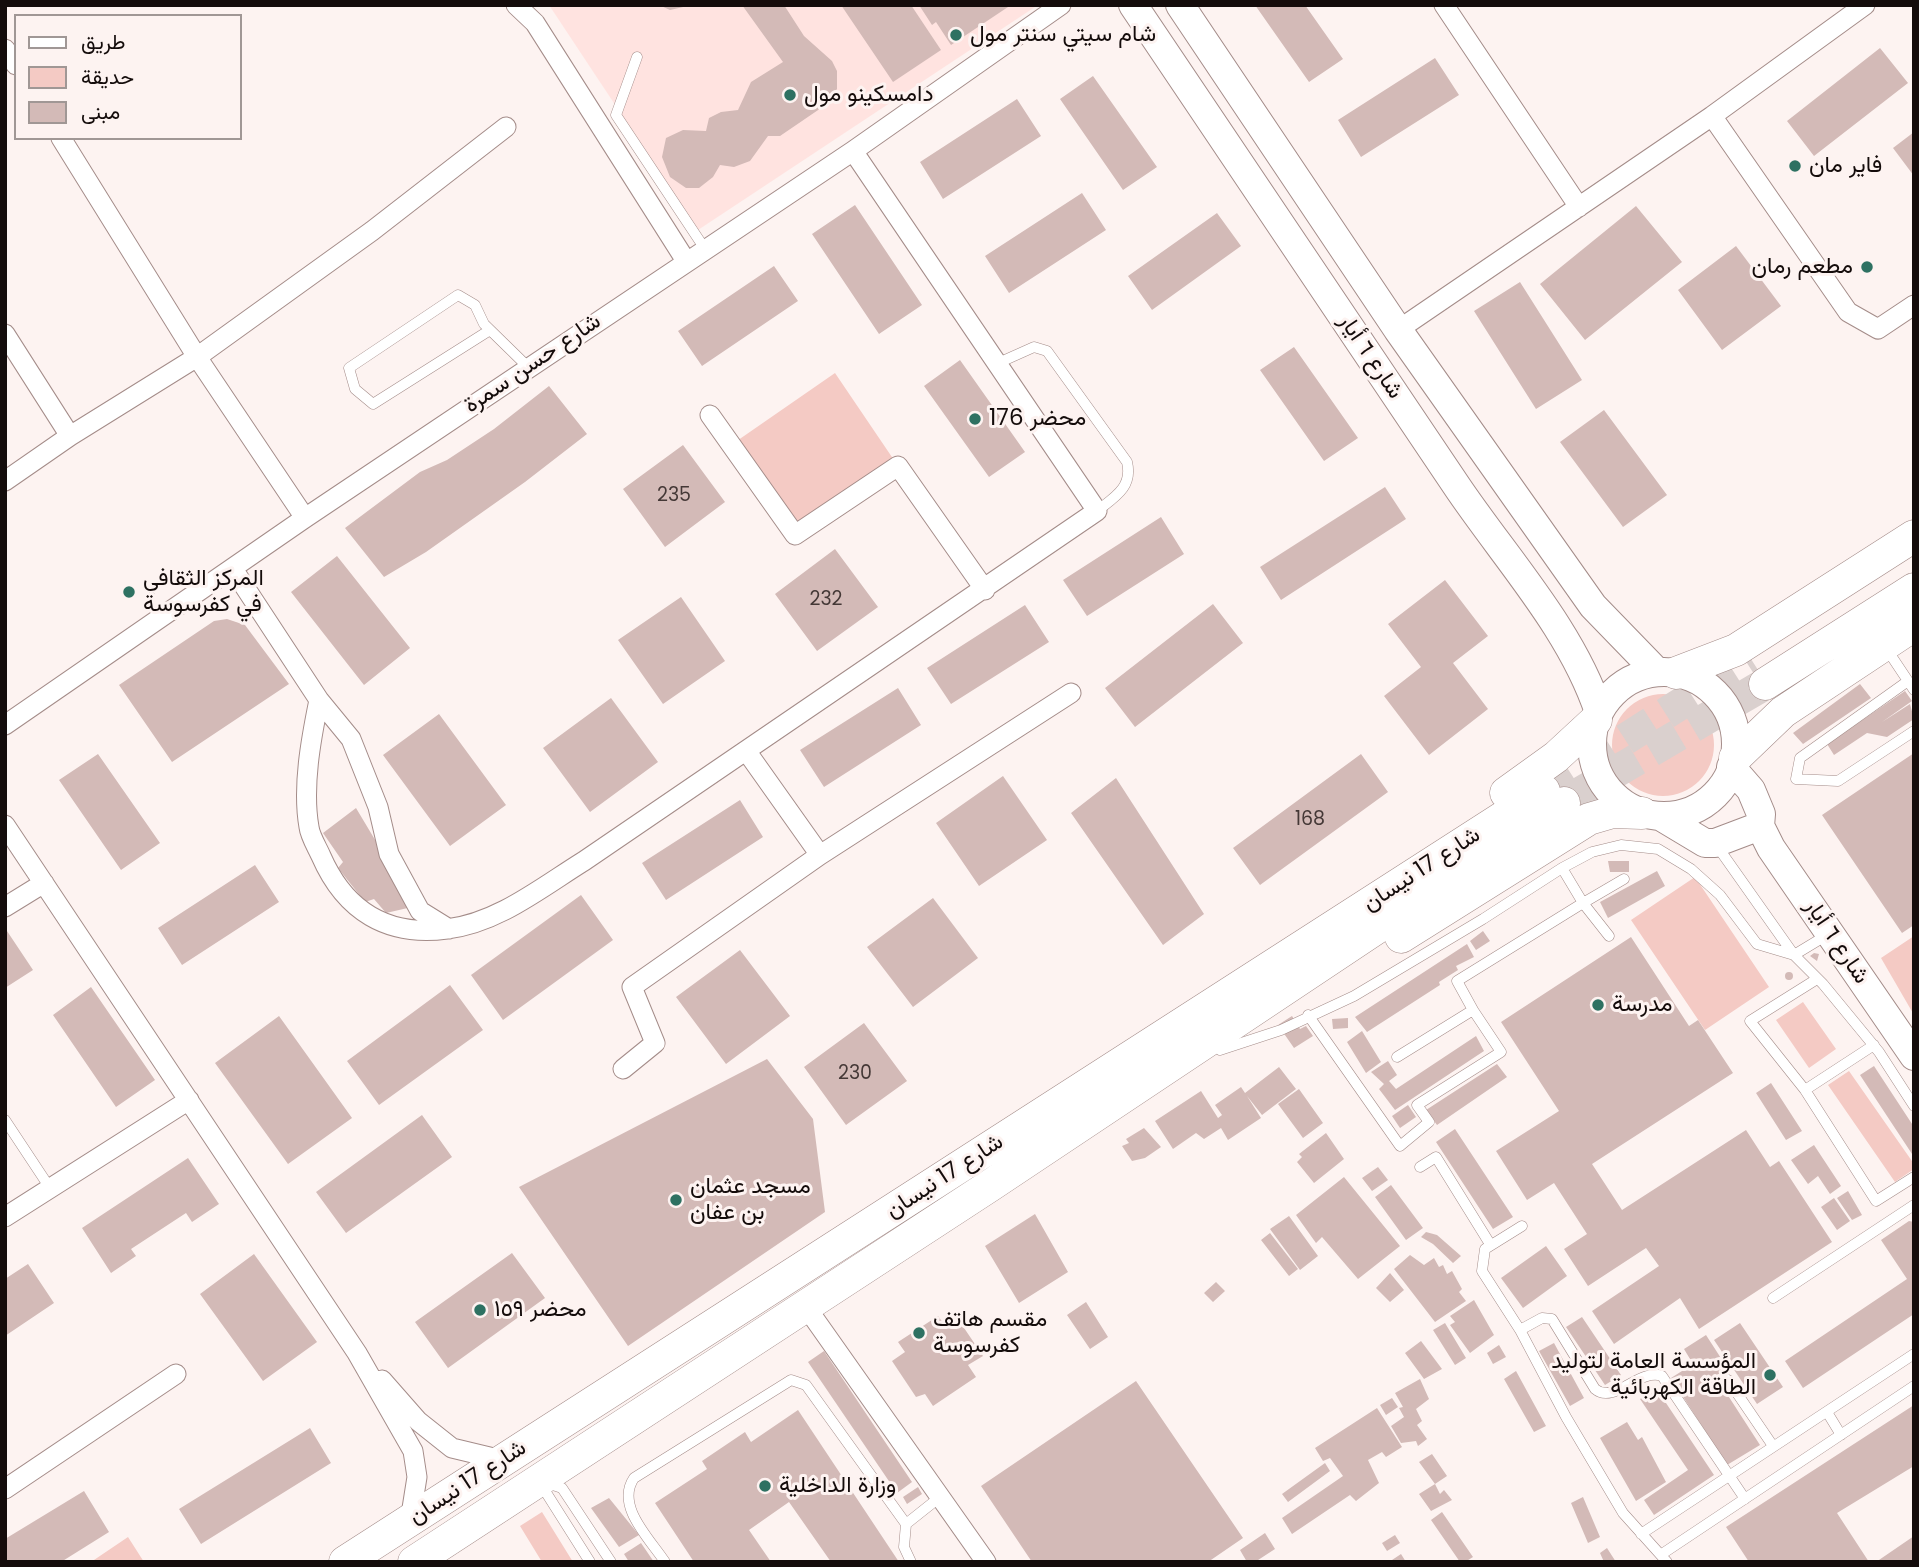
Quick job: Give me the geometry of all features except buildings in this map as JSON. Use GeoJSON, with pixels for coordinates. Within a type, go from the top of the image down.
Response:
{"type":"FeatureCollection","features":[{"type":"Feature","properties":{"kind":"main road","name":"شارع ٦ أيار"},"geometry":{"type":"LineString","coordinates":[[1133,5],[1478,518],[1575,655],[1597,716]]}},
{"type":"Feature","properties":{"kind":"main road","name":"شارع ٦ أيار"},"geometry":{"type":"LineString","coordinates":[[1180,5],[1398,330],[1592,606],[1667,673]]}},
{"type":"Feature","properties":{"kind":"main road"},"geometry":{"type":"LineString","coordinates":[[1478,518],[1514,495]]}},
{"type":"Feature","properties":{"kind":"main road"},"geometry":{"type":"LineString","coordinates":[[983,1172],[1056,1091],[1532,775],[1597,716],[1613,693],[1634,679],[1667,673],[1737,650],[1914,536]]}},
{"type":"Feature","properties":{"kind":"main road"},"geometry":{"type":"LineString","coordinates":[[1914,553],[1758,671],[1914,589]]}},
{"type":"Feature","properties":{"kind":"main road"},"geometry":{"type":"LineString","coordinates":[[983,1172],[1025,1175],[1093,1135],[1220,1050],[1589,819],[1613,812],[1681,814],[1700,806],[1717,793],[1733,763],[1783,712],[1914,625]]}},
{"type":"Feature","properties":{"kind":"main road"},"geometry":{"type":"LineString","coordinates":[[1667,673],[1694,679],[1710,689],[1723,703],[1732,720],[1733,763]]}},
{"type":"Feature","properties":{"kind":"main road"},"geometry":{"type":"LineString","coordinates":[[1597,716],[1592,736],[1596,769],[1614,796],[1705,843],[1715,843],[1760,826]]}},
{"type":"Feature","properties":{"kind":"main road","name":"شارع ٦ أيار"},"geometry":{"type":"LineString","coordinates":[[1733,763],[1751,790],[1761,814],[1760,826],[1771,848],[1914,1056]]}},
{"type":"Feature","properties":{"kind":"main road","name":"شارع 17 نيسان"},"geometry":{"type":"LineString","coordinates":[[345,1562],[502,1460],[983,1172],[1554,797]]}},
{"type":"Feature","properties":{"kind":"main road","name":"شارع 17 نيسان"},"geometry":{"type":"LineString","coordinates":[[414,1562],[550,1484],[583,1450],[804,1304],[983,1172]]}},
{"type":"Feature","properties":{"kind":"street"},"geometry":{"type":"LineString","coordinates":[[516,5],[535,23],[686,261]]}},
{"type":"Feature","properties":{"kind":"street","name":"شارع حسن سمرة"},"geometry":{"type":"LineString","coordinates":[[5,725],[528,367],[853,151],[1060,5]]}},
{"type":"Feature","properties":{"kind":"street"},"geometry":{"type":"LineString","coordinates":[[1444,5],[1579,207]]}},
{"type":"Feature","properties":{"kind":"street"},"geometry":{"type":"LineString","coordinates":[[1398,330],[1712,116],[1865,5]]}},
{"type":"Feature","properties":{"kind":"street"},"geometry":{"type":"LineString","coordinates":[[1712,116],[1848,312],[1878,329],[1914,305]]}},
{"type":"Feature","properties":{"kind":"street"},"geometry":{"type":"LineString","coordinates":[[5,481],[70,436],[197,357],[382,223],[506,127]]}},
{"type":"Feature","properties":{"kind":"street"},"geometry":{"type":"LineString","coordinates":[[62,140],[197,357],[305,518]]}},
{"type":"Feature","properties":{"kind":"street"},"geometry":{"type":"LineString","coordinates":[[319,700],[309,753],[309,828],[333,884],[374,920],[402,931],[449,929],[508,909],[747,752],[1097,511],[853,151]]}},
{"type":"Feature","properties":{"kind":"street"},"geometry":{"type":"LineString","coordinates":[[5,334],[70,436]]}},
{"type":"Feature","properties":{"kind":"street"},"geometry":{"type":"LineString","coordinates":[[710,415],[795,535],[898,467],[985,590]]}},
{"type":"Feature","properties":{"kind":"street"},"geometry":{"type":"LineString","coordinates":[[233,569],[319,700],[351,739],[378,807],[389,854],[420,911],[449,929]]}},
{"type":"Feature","properties":{"kind":"street"},"geometry":{"type":"LineString","coordinates":[[623,1069],[655,1043],[632,987],[820,855],[1071,693]]}},
{"type":"Feature","properties":{"kind":"street"},"geometry":{"type":"LineString","coordinates":[[747,752],[820,855]]}},
{"type":"Feature","properties":{"kind":"street"},"geometry":{"type":"LineString","coordinates":[[5,825],[357,1353],[413,1451],[417,1477],[410,1521]]}},
{"type":"Feature","properties":{"kind":"street"},"geometry":{"type":"LineString","coordinates":[[5,907],[44,883]]}},
{"type":"Feature","properties":{"kind":"street"},"geometry":{"type":"LineString","coordinates":[[6,1215],[189,1100]]}},
{"type":"Feature","properties":{"kind":"street"},"geometry":{"type":"LineString","coordinates":[[804,1304],[986,1562]]}},
{"type":"Feature","properties":{"kind":"street"},"geometry":{"type":"LineString","coordinates":[[357,1353],[418,1421],[452,1448],[502,1460]]}},
{"type":"Feature","properties":{"kind":"street"},"geometry":{"type":"LineString","coordinates":[[5,1489],[176,1374]]}},
{"type":"Feature","properties":{"kind":"lane"},"geometry":{"type":"LineString","coordinates":[[637,57],[616,115],[705,248]]}},
{"type":"Feature","properties":{"kind":"lane"},"geometry":{"type":"LineString","coordinates":[[490,330],[373,404],[355,389],[349,368],[458,295],[475,305],[490,330],[528,367]]}},
{"type":"Feature","properties":{"kind":"lane"},"geometry":{"type":"LineString","coordinates":[[996,364],[1034,347],[1047,351],[1127,463],[1127,483],[1121,492],[1097,511]]}},
{"type":"Feature","properties":{"kind":"lane"},"geometry":{"type":"LineString","coordinates":[[1884,645],[1911,685],[1800,758],[1796,779],[1838,781],[1914,731]]}},
{"type":"Feature","properties":{"kind":"lane"},"geometry":{"type":"LineString","coordinates":[[1715,843],[1794,955],[1874,1045],[1914,1106]]}},
{"type":"Feature","properties":{"kind":"lane"},"geometry":{"type":"LineString","coordinates":[[1220,1050],[1281,1030],[1366,989],[1562,868],[1592,852],[1621,845],[1658,849],[1691,869],[1720,895],[1757,944],[1794,955],[1831,933]]}},
{"type":"Feature","properties":{"kind":"lane"},"geometry":{"type":"LineString","coordinates":[[1562,868],[1583,903],[1609,936]]}},
{"type":"Feature","properties":{"kind":"lane"},"geometry":{"type":"LineString","coordinates":[[1308,1015],[1400,1146],[1429,1122],[1416,1104],[1501,1052],[1457,981],[1624,879]]}},
{"type":"Feature","properties":{"kind":"lane"},"geometry":{"type":"LineString","coordinates":[[1817,978],[1751,1021],[1805,1090],[1876,1201],[1914,1177]]}},
{"type":"Feature","properties":{"kind":"lane"},"geometry":{"type":"LineString","coordinates":[[1397,1057],[1473,1010]]}},
{"type":"Feature","properties":{"kind":"lane"},"geometry":{"type":"LineString","coordinates":[[1805,1090],[1874,1045]]}},
{"type":"Feature","properties":{"kind":"lane"},"geometry":{"type":"LineString","coordinates":[[5,1120],[50,1188]]}},
{"type":"Feature","properties":{"kind":"lane"},"geometry":{"type":"LineString","coordinates":[[1420,1167],[1436,1157],[1490,1244]]}},
{"type":"Feature","properties":{"kind":"lane"},"geometry":{"type":"LineString","coordinates":[[1773,1298],[1914,1205]]}},
{"type":"Feature","properties":{"kind":"lane"},"geometry":{"type":"LineString","coordinates":[[1522,1226],[1490,1244],[1482,1256],[1482,1270],[1520,1330],[1623,1513],[1664,1558],[1745,1499],[1914,1386]]}},
{"type":"Feature","properties":{"kind":"lane"},"geometry":{"type":"LineString","coordinates":[[1520,1330],[1542,1318],[1552,1319],[1595,1389],[1601,1394],[1609,1394],[1647,1375],[1661,1376],[1745,1499]]}},
{"type":"Feature","properties":{"kind":"lane"},"geometry":{"type":"LineString","coordinates":[[1641,1534],[1914,1354]]}},
{"type":"Feature","properties":{"kind":"lane"},"geometry":{"type":"LineString","coordinates":[[665,1562],[629,1507],[630,1484],[646,1471],[791,1380],[806,1385],[906,1524],[904,1547],[911,1562]]}},
{"type":"Feature","properties":{"kind":"lane"},"geometry":{"type":"LineString","coordinates":[[1728,1380],[1773,1446]]}},
{"type":"Feature","properties":{"kind":"lane"},"geometry":{"type":"LineString","coordinates":[[1827,1412],[1841,1435]]}},
{"type":"Feature","properties":{"kind":"lane"},"geometry":{"type":"LineString","coordinates":[[550,1484],[590,1562]]}},
{"type":"Feature","properties":{"kind":"lane"},"geometry":{"type":"LineString","coordinates":[[550,1484],[611,1562]]}},
{"type":"Feature","properties":{"kind":"lane"},"geometry":{"type":"LineString","coordinates":[[906,1524],[940,1497]]}},
{"type":"Feature","properties":{"kind":"shaded area"},"geometry":{"type":"Polygon","coordinates":[[[549,5],[1038,5],[698,230],[549,5]]]}},
{"type":"Feature","properties":{"kind":"green space"},"geometry":{"type":"Polygon","coordinates":[[[835,373],[898,466],[795,535],[731,445],[835,373]]]}},
{"type":"Feature","properties":{"kind":"green space"},"geometry":{"type":"Polygon","coordinates":[[[1663,694],[1683,697],[1706,716],[1711,725],[1714,745],[1711,765],[1692,788],[1683,793],[1663,796],[1643,793],[1620,774],[1615,765],[1612,745],[1615,725],[1634,702],[1643,697],[1663,694]]]}},
{"type":"Feature","properties":{"kind":"green space"},"geometry":{"type":"Polygon","coordinates":[[[1695,877],[1769,987],[1705,1030],[1631,920],[1695,877]]]}},
{"type":"Feature","properties":{"kind":"green space"},"geometry":{"type":"Polygon","coordinates":[[[1914,936],[1914,1015],[1881,958],[1914,936]]]}},
{"type":"Feature","properties":{"kind":"green space"},"geometry":{"type":"Polygon","coordinates":[[[1803,1002],[1836,1049],[1809,1068],[1776,1020],[1803,1002]]]}},
{"type":"Feature","properties":{"kind":"green space"},"geometry":{"type":"Polygon","coordinates":[[[1849,1071],[1914,1164],[1914,1169],[1895,1182],[1828,1085],[1849,1071]]]}},
{"type":"Feature","properties":{"kind":"green space"},"geometry":{"type":"Polygon","coordinates":[[[542,1512],[573,1562],[542,1562],[520,1526],[542,1512]]]}},
{"type":"Feature","properties":{"kind":"green space"},"geometry":{"type":"Polygon","coordinates":[[[128,1537],[144,1562],[91,1562],[128,1537]]]}},
{"type":"Feature","properties":{"kind":"tunnel"},"geometry":{"type":"LineString","coordinates":[[1544,791],[1751,659]]}},
{"type":"Feature","properties":{"kind":"tunnel"},"geometry":{"type":"LineString","coordinates":[[1568,800],[1765,684]]}},
{"type":"Feature","properties":{"kind":"place","name":"شام سيتي سنتر مول"},"geometry":{"type":"Point","coordinates":[956,35]}},
{"type":"Feature","properties":{"kind":"place","name":"دامسكينو مول"},"geometry":{"type":"Point","coordinates":[790,95]}},
{"type":"Feature","properties":{"kind":"place","name":"فاير مان"},"geometry":{"type":"Point","coordinates":[1795,166]}},
{"type":"Feature","properties":{"kind":"place","name":"مطعم رمان"},"geometry":{"type":"Point","coordinates":[1867,267]}},
{"type":"Feature","properties":{"kind":"place","name":"محضر 176"},"geometry":{"type":"Point","coordinates":[975,419]}},
{"type":"Feature","properties":{"kind":"place","name":"المركز الثقافي في كفرسوسة"},"geometry":{"type":"Point","coordinates":[129,592]}},
{"type":"Feature","properties":{"kind":"place","name":"مدرسة"},"geometry":{"type":"Point","coordinates":[1598,1005]}},
{"type":"Feature","properties":{"kind":"place","name":"مسجد عثمان بن عفان"},"geometry":{"type":"Point","coordinates":[676,1200]}},
{"type":"Feature","properties":{"kind":"place","name":"محضر ١٥٩"},"geometry":{"type":"Point","coordinates":[480,1310]}},
{"type":"Feature","properties":{"kind":"place","name":"مقسم هاتف كفرسوسة"},"geometry":{"type":"Point","coordinates":[919,1333]}},
{"type":"Feature","properties":{"kind":"place","name":"المؤسسة العامة لتوليد الطاقة الكهربائية"},"geometry":{"type":"Point","coordinates":[1770,1375]}},
{"type":"Feature","properties":{"kind":"place","name":"وزارة الداخلية"},"geometry":{"type":"Point","coordinates":[765,1486]}}]}
